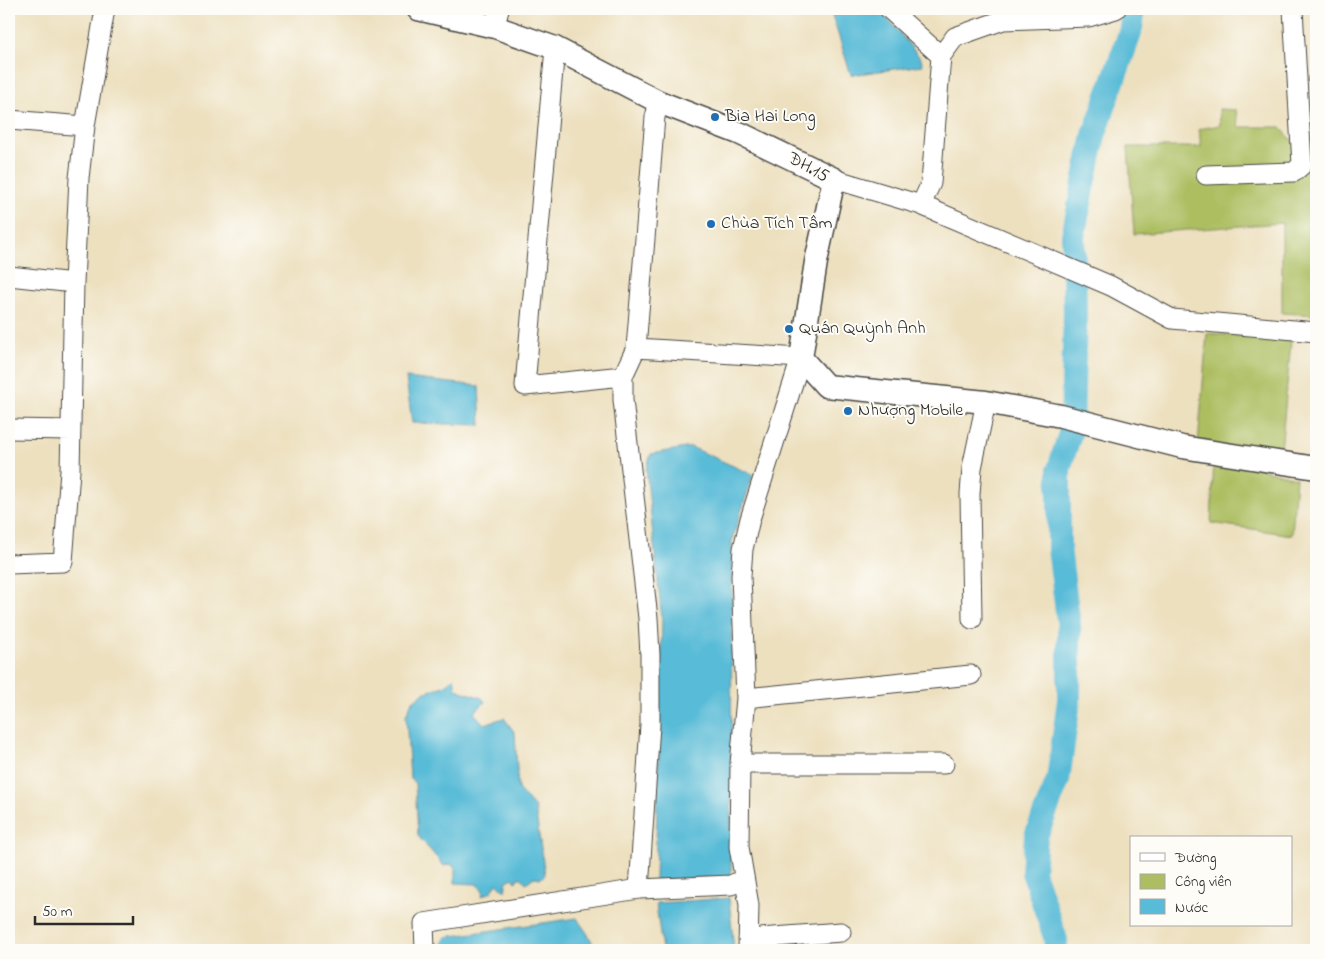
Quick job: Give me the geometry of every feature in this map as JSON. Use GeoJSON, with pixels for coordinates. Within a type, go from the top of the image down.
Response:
{"type":"FeatureCollection","features":[{"type":"Feature","properties":{"kind":"main road","name":"ĐH.15"},"geometry":{"type":"LineString","coordinates":[[418,9],[497,18],[659,102],[739,133],[834,179],[816,262],[801,358]]}},
{"type":"Feature","properties":{"kind":"main road"},"geometry":{"type":"LineString","coordinates":[[801,358],[826,386],[986,402],[1061,416],[1182,447],[1316,468]]}},
{"type":"Feature","properties":{"kind":"street"},"geometry":{"type":"LineString","coordinates":[[9,564],[63,562],[70,430],[74,283],[85,126],[105,9]]}},
{"type":"Feature","properties":{"kind":"street"},"geometry":{"type":"LineString","coordinates":[[889,9],[941,56]]}},
{"type":"Feature","properties":{"kind":"street"},"geometry":{"type":"LineString","coordinates":[[921,205],[931,183],[941,56],[955,37],[1003,20],[1089,17],[1113,9]]}},
{"type":"Feature","properties":{"kind":"street"},"geometry":{"type":"LineString","coordinates":[[1206,175],[1294,172],[1302,165],[1293,9]]}},
{"type":"Feature","properties":{"kind":"street"},"geometry":{"type":"LineString","coordinates":[[555,48],[525,386],[623,376]]}},
{"type":"Feature","properties":{"kind":"street"},"geometry":{"type":"LineString","coordinates":[[648,890],[650,655],[648,618],[624,419],[623,376],[636,348],[655,117],[659,102]]}},
{"type":"Feature","properties":{"kind":"street"},"geometry":{"type":"LineString","coordinates":[[9,120],[85,126]]}},
{"type":"Feature","properties":{"kind":"street"},"geometry":{"type":"LineString","coordinates":[[834,179],[921,205],[1111,286],[1172,319],[1316,332]]}},
{"type":"Feature","properties":{"kind":"street"},"geometry":{"type":"LineString","coordinates":[[9,276],[74,283]]}},
{"type":"Feature","properties":{"kind":"street"},"geometry":{"type":"LineString","coordinates":[[636,348],[801,358],[750,519],[743,550],[741,576],[746,698],[740,764],[738,882],[748,905],[748,945],[841,932]]}},
{"type":"Feature","properties":{"kind":"street"},"geometry":{"type":"LineString","coordinates":[[792,387],[826,386]]}},
{"type":"Feature","properties":{"kind":"street"},"geometry":{"type":"LineString","coordinates":[[972,619],[970,494],[972,468],[986,402]]}},
{"type":"Feature","properties":{"kind":"street"},"geometry":{"type":"LineString","coordinates":[[9,429],[70,430]]}},
{"type":"Feature","properties":{"kind":"street"},"geometry":{"type":"LineString","coordinates":[[746,698],[971,675]]}},
{"type":"Feature","properties":{"kind":"street"},"geometry":{"type":"LineString","coordinates":[[740,764],[944,764]]}},
{"type":"Feature","properties":{"kind":"street"},"geometry":{"type":"LineString","coordinates":[[425,950],[424,923],[648,890],[738,882]]}},
{"type":"Feature","properties":{"kind":"green space"},"geometry":{"type":"Polygon","coordinates":[[[1219,109],[1236,110],[1239,127],[1280,127],[1316,166],[1316,315],[1282,313],[1282,223],[1134,234],[1128,147],[1201,147],[1199,129],[1220,125],[1219,109]]]}},
{"type":"Feature","properties":{"kind":"green space"},"geometry":{"type":"Polygon","coordinates":[[[1207,333],[1291,341],[1281,451],[1198,444],[1207,333]]]}},
{"type":"Feature","properties":{"kind":"green space"},"geometry":{"type":"Polygon","coordinates":[[[1214,457],[1296,478],[1292,535],[1211,523],[1214,457]]]}},
{"type":"Feature","properties":{"kind":"water"},"geometry":{"type":"Polygon","coordinates":[[[859,9],[880,9],[921,59],[923,65],[851,75],[832,15],[859,9]]]}},
{"type":"Feature","properties":{"kind":"water"},"geometry":{"type":"Polygon","coordinates":[[[406,378],[479,386],[481,425],[412,423],[406,378]]]}},
{"type":"Feature","properties":{"kind":"water"},"geometry":{"type":"Polygon","coordinates":[[[691,447],[753,475],[732,540],[731,877],[655,880],[662,620],[646,469],[651,454],[691,447]]]}},
{"type":"Feature","properties":{"kind":"water"},"geometry":{"type":"Polygon","coordinates":[[[454,677],[456,689],[482,698],[485,702],[474,713],[484,724],[504,718],[515,733],[518,789],[535,808],[545,875],[541,878],[534,877],[526,883],[522,878],[518,878],[516,882],[513,878],[507,881],[505,891],[497,883],[491,892],[482,896],[483,890],[476,884],[455,883],[455,867],[450,864],[444,866],[418,836],[415,783],[410,778],[406,715],[412,702],[423,693],[446,685],[454,677]]]}},
{"type":"Feature","properties":{"kind":"water"},"geometry":{"type":"Polygon","coordinates":[[[729,898],[734,950],[662,950],[656,903],[729,898]]]}},
{"type":"Feature","properties":{"kind":"water"},"geometry":{"type":"Polygon","coordinates":[[[577,918],[590,938],[594,950],[438,950],[446,937],[577,918]]]}},
{"type":"Feature","properties":{"kind":"waterway"},"geometry":{"type":"LineString","coordinates":[[1055,950],[1056,940],[1033,872],[1036,836],[1058,780],[1069,700],[1069,627],[1059,548],[1059,469],[1072,427],[1075,311],[1073,236],[1094,135],[1130,33],[1134,9]]}},
{"type":"Feature","properties":{"kind":"place","name":"Bia Hai Long"},"geometry":{"type":"Point","coordinates":[715,117]}},
{"type":"Feature","properties":{"kind":"place","name":"Chùa Tích Tâm"},"geometry":{"type":"Point","coordinates":[711,224]}},
{"type":"Feature","properties":{"kind":"place","name":"Quán Quỳnh Anh"},"geometry":{"type":"Point","coordinates":[789,329]}},
{"type":"Feature","properties":{"kind":"place","name":"Nhượng Mobile"},"geometry":{"type":"Point","coordinates":[848,411]}}]}
